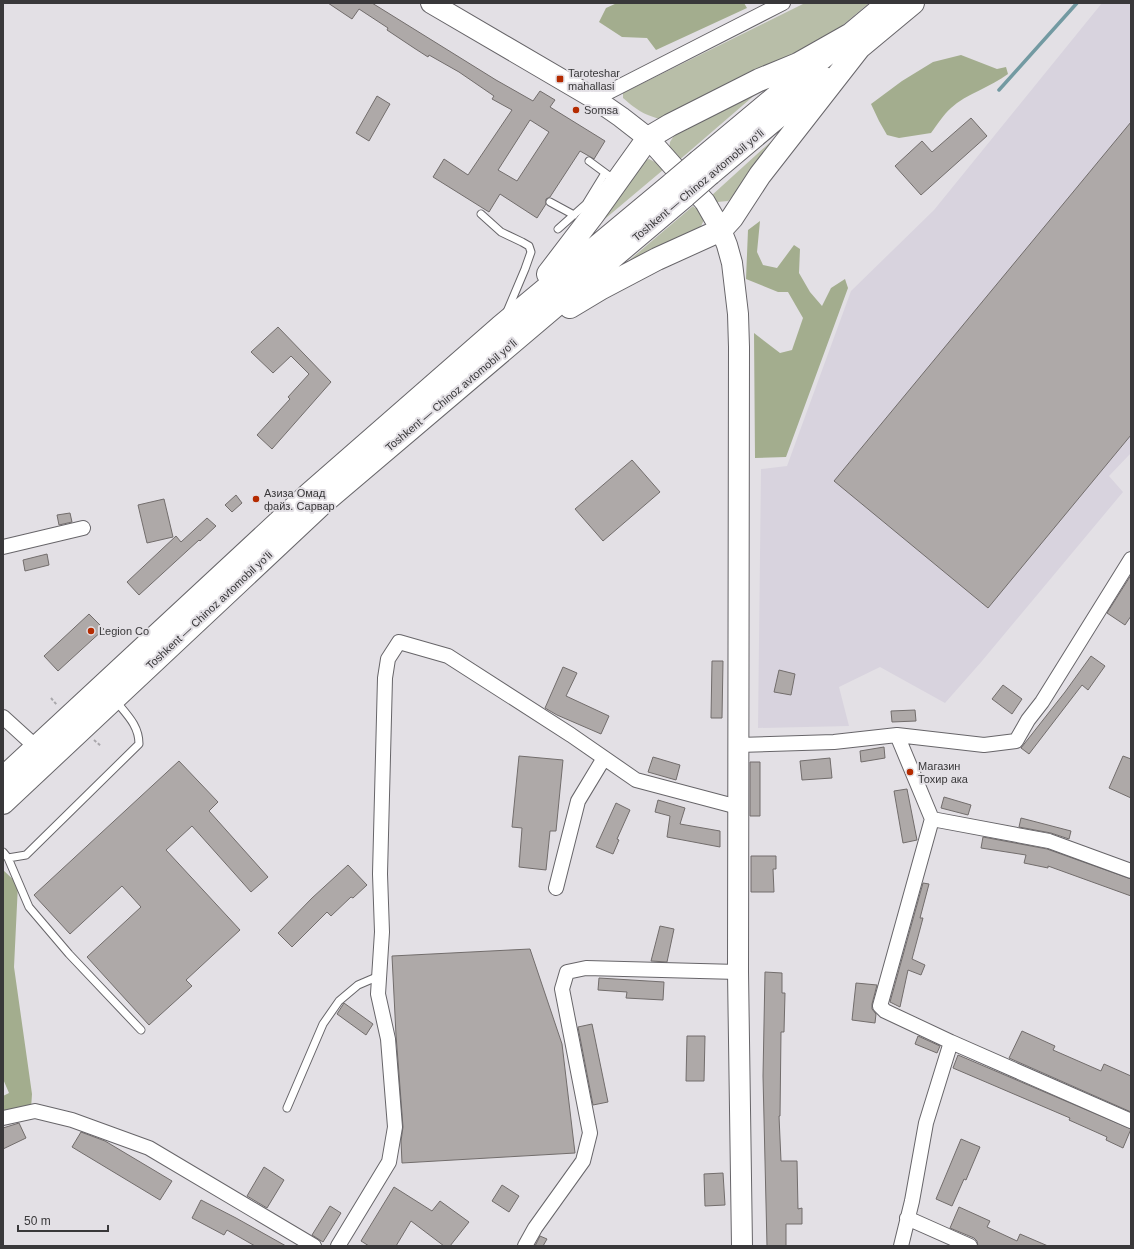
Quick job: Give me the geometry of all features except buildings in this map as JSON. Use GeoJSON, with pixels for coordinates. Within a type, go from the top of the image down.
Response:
{"type":"FeatureCollection","features":[{"type":"Feature","properties":{"kind":"highway","name":"Toshkent — Chinoz avtomobil yoʻli"},"geometry":{"type":"LineString","coordinates":[[855,41],[888,3]]}},
{"type":"Feature","properties":{"kind":"highway","name":"Toshkent — Chinoz avtomobil yoʻli"},"geometry":{"type":"LineString","coordinates":[[3,778],[309,494],[508,334],[855,41],[913,3]]}},
{"type":"Feature","properties":{"kind":"highway"},"geometry":{"type":"LineString","coordinates":[[508,334],[532,295],[566,252],[590,208],[611,178],[648,138],[670,125],[759,80],[855,41]]}},
{"type":"Feature","properties":{"kind":"highway"},"geometry":{"type":"LineString","coordinates":[[508,334],[727,224],[855,41]]}},
{"type":"Feature","properties":{"kind":"highway","name":"Toshkent — Chinoz avtomobil yoʻli"},"geometry":{"type":"LineString","coordinates":[[3,803],[323,503],[508,334]]}},
{"type":"Feature","properties":{"kind":"main road"},"geometry":{"type":"LineString","coordinates":[[431,3],[594,99],[620,117],[648,138],[704,202],[727,224],[727,245],[732,263],[738,314],[739,347],[738,972],[742,1246]]}},
{"type":"Feature","properties":{"kind":"street"},"geometry":{"type":"LineString","coordinates":[[594,99],[783,3]]}},
{"type":"Feature","properties":{"kind":"street"},"geometry":{"type":"LineString","coordinates":[[3,547],[83,528]]}},
{"type":"Feature","properties":{"kind":"street"},"geometry":{"type":"LineString","coordinates":[[738,745],[834,742],[897,735],[984,745],[1016,741],[1131,559]]}},
{"type":"Feature","properties":{"kind":"street"},"geometry":{"type":"LineString","coordinates":[[338,1246],[389,1162],[395,1127],[388,1039],[378,994],[382,932],[380,874],[385,678],[388,659],[399,642],[448,656],[564,731],[636,780],[738,807]]}},
{"type":"Feature","properties":{"kind":"street"},"geometry":{"type":"LineString","coordinates":[[3,717],[36,747]]}},
{"type":"Feature","properties":{"kind":"street"},"geometry":{"type":"LineString","coordinates":[[897,735],[932,819],[880,1006],[885,1011],[951,1042],[1131,1121]]}},
{"type":"Feature","properties":{"kind":"street"},"geometry":{"type":"LineString","coordinates":[[556,888],[578,801],[604,758]]}},
{"type":"Feature","properties":{"kind":"street"},"geometry":{"type":"LineString","coordinates":[[932,819],[1049,841],[1131,871]]}},
{"type":"Feature","properties":{"kind":"street"},"geometry":{"type":"LineString","coordinates":[[525,1246],[534,1228],[583,1161],[590,1133],[562,989],[566,972],[586,968],[738,972]]}},
{"type":"Feature","properties":{"kind":"street"},"geometry":{"type":"LineString","coordinates":[[901,1246],[912,1201],[926,1123],[951,1042]]}},
{"type":"Feature","properties":{"kind":"street"},"geometry":{"type":"LineString","coordinates":[[3,1118],[35,1111],[72,1120],[149,1148],[296,1241],[314,1246]]}},
{"type":"Feature","properties":{"kind":"street"},"geometry":{"type":"LineString","coordinates":[[907,1218],[970,1246]]}},
{"type":"Feature","properties":{"kind":"lane"},"geometry":{"type":"LineString","coordinates":[[589,161],[611,178]]}},
{"type":"Feature","properties":{"kind":"lane"},"geometry":{"type":"LineString","coordinates":[[550,202],[574,215]]}},
{"type":"Feature","properties":{"kind":"lane"},"geometry":{"type":"LineString","coordinates":[[558,229],[574,215],[590,208]]}},
{"type":"Feature","properties":{"kind":"lane"},"geometry":{"type":"LineString","coordinates":[[481,214],[501,232],[529,246],[531,252],[508,334]]}},
{"type":"Feature","properties":{"kind":"lane"},"geometry":{"type":"LineString","coordinates":[[114,699],[135,726],[139,735],[139,744],[26,854],[6,855],[29,907],[69,954],[141,1030]]}},
{"type":"Feature","properties":{"kind":"lane"},"geometry":{"type":"LineString","coordinates":[[287,1108],[323,1024],[339,1001],[358,985],[379,976]]}},
{"type":"Feature","properties":{"kind":"shaded area"},"geometry":{"type":"Polygon","coordinates":[[[1102,3],[1131,3],[1131,453],[1109,476],[1123,492],[945,703],[880,667],[839,687],[849,726],[758,728],[761,469],[787,466],[851,291],[934,210],[1102,3]]]}},
{"type":"Feature","properties":{"kind":"green space"},"geometry":{"type":"Polygon","coordinates":[[[617,3],[744,3],[747,8],[656,50],[647,38],[622,37],[599,22],[606,8],[617,3]]]}},
{"type":"Feature","properties":{"kind":"green space"},"geometry":{"type":"Polygon","coordinates":[[[805,3],[869,3],[823,42],[664,120],[642,112],[623,98],[623,93],[805,3]]]}},
{"type":"Feature","properties":{"kind":"green space"},"geometry":{"type":"Polygon","coordinates":[[[961,55],[997,69],[1006,67],[1008,74],[957,103],[945,114],[931,133],[899,138],[887,135],[871,104],[902,81],[933,62],[961,55]]]}},
{"type":"Feature","properties":{"kind":"green space"},"geometry":{"type":"Polygon","coordinates":[[[779,74],[677,162],[669,149],[670,142],[675,134],[779,74]]]}},
{"type":"Feature","properties":{"kind":"green space"},"geometry":{"type":"Polygon","coordinates":[[[799,116],[741,189],[728,201],[717,202],[711,196],[799,116]]]}},
{"type":"Feature","properties":{"kind":"green space"},"geometry":{"type":"Polygon","coordinates":[[[649,159],[657,163],[663,170],[575,244],[640,162],[649,159]]]}},
{"type":"Feature","properties":{"kind":"green space"},"geometry":{"type":"Polygon","coordinates":[[[693,206],[695,208],[698,206],[704,220],[696,233],[619,269],[693,206]]]}},
{"type":"Feature","properties":{"kind":"green space"},"geometry":{"type":"Polygon","coordinates":[[[760,221],[757,252],[763,265],[777,268],[794,245],[800,249],[799,273],[810,292],[822,306],[831,288],[845,279],[848,288],[786,457],[755,458],[754,333],[780,353],[792,350],[803,318],[788,292],[778,292],[746,279],[748,230],[760,221]]]}},
{"type":"Feature","properties":{"kind":"green space"},"geometry":{"type":"Polygon","coordinates":[[[3,870],[18,884],[14,967],[32,1094],[31,1109],[3,1114],[3,1096],[9,1093],[3,1079],[3,870]]]}},
{"type":"Feature","properties":{"kind":"waterway"},"geometry":{"type":"LineString","coordinates":[[999,90],[1077,3]]}},
{"type":"Feature","properties":{"kind":"place","name":"Taroteshar mahallasi"},"geometry":{"type":"Point","coordinates":[560,79]}},
{"type":"Feature","properties":{"kind":"place","name":"Somsa"},"geometry":{"type":"Point","coordinates":[576,110]}},
{"type":"Feature","properties":{"kind":"place","name":"Азиза Омад файз. Сарвар"},"geometry":{"type":"Point","coordinates":[256,499]}},
{"type":"Feature","properties":{"kind":"place","name":"Legion Co"},"geometry":{"type":"Point","coordinates":[91,631]}},
{"type":"Feature","properties":{"kind":"place","name":"Магазин Тохир ака"},"geometry":{"type":"Point","coordinates":[910,772]}}]}
